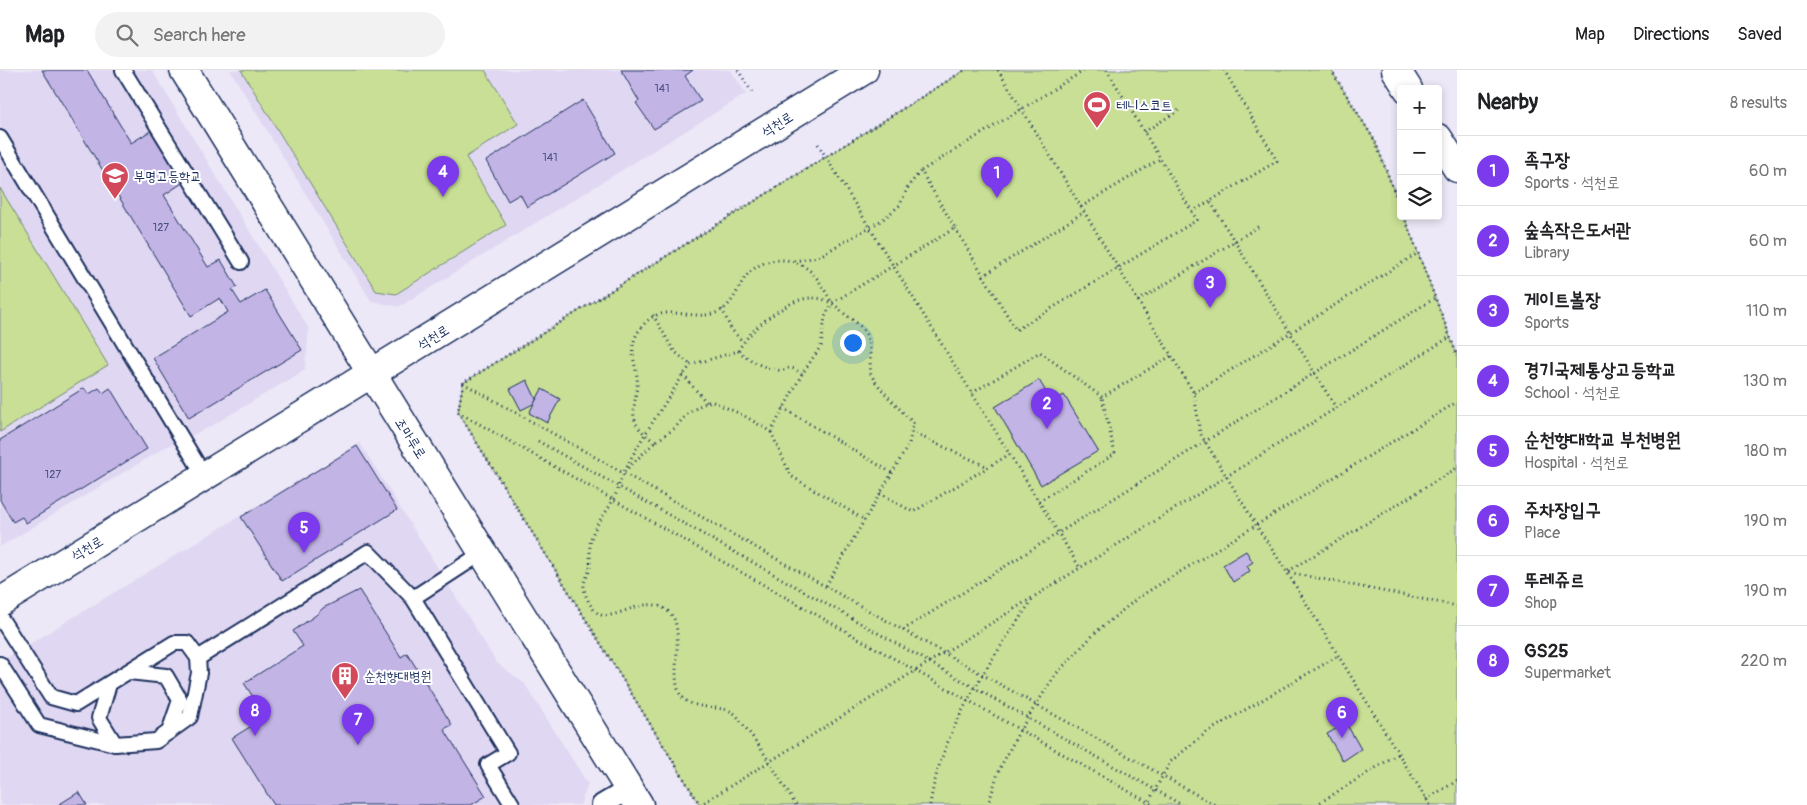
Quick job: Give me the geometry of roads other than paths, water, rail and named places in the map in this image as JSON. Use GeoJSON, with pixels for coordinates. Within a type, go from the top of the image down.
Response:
{"type":"FeatureCollection","features":[{"type":"Feature","properties":{"kind":"street","name":"조마루로"},"geometry":{"type":"LineString","coordinates":[[184,70],[371,375],[634,797]]}},
{"type":"Feature","properties":{"kind":"street","name":"석천로"},"geometry":{"type":"LineString","coordinates":[[0,602],[864,70]]}},
{"type":"Feature","properties":{"kind":"street"},"geometry":{"type":"LineString","coordinates":[[1396,70],[1405,85]]}},
{"type":"Feature","properties":{"kind":"street"},"geometry":{"type":"LineString","coordinates":[[1442,144],[1457,168]]}},
{"type":"Feature","properties":{"kind":"street"},"geometry":{"type":"LineString","coordinates":[[602,805],[634,797]]}},
{"type":"Feature","properties":{"kind":"lane"},"geometry":{"type":"LineString","coordinates":[[123,70],[241,262]]}},
{"type":"Feature","properties":{"kind":"lane"},"geometry":{"type":"LineString","coordinates":[[0,138],[204,476]]}},
{"type":"Feature","properties":{"kind":"lane"},"geometry":{"type":"LineString","coordinates":[[198,658],[368,552],[413,598],[508,753],[488,765],[511,805]]}},
{"type":"Feature","properties":{"kind":"lane"},"geometry":{"type":"LineString","coordinates":[[413,598],[482,554]]}},
{"type":"Feature","properties":{"kind":"lane"},"geometry":{"type":"LineString","coordinates":[[0,617],[51,697],[76,704],[174,643],[187,643],[198,658],[199,673],[190,717],[156,741],[115,744],[39,725],[0,664]]}},
{"type":"Feature","properties":{"kind":"lane"},"geometry":{"type":"LineString","coordinates":[[129,672],[166,676],[180,700],[169,732]]}},
{"type":"Feature","properties":{"kind":"lane"},"geometry":{"type":"LineString","coordinates":[[109,684],[98,718],[115,744]]}},
{"type":"Feature","properties":{"kind":"place","name":"테니스코트"},"geometry":{"type":"Point","coordinates":[1097,129]}},
{"type":"Feature","properties":{"kind":"place","name":"경기국제통상고등학교"},"geometry":{"type":"Point","coordinates":[443,197]}},
{"type":"Feature","properties":{"kind":"place","name":"족구장"},"geometry":{"type":"Point","coordinates":[997,198]}},
{"type":"Feature","properties":{"kind":"place","name":"부명고등학교"},"geometry":{"type":"Point","coordinates":[115,200]}},
{"type":"Feature","properties":{"kind":"place","name":"게이트볼장"},"geometry":{"type":"Point","coordinates":[1210,308]}},
{"type":"Feature","properties":{"kind":"place","name":"숲속작은도서관"},"geometry":{"type":"Point","coordinates":[1047,429]}},
{"type":"Feature","properties":{"kind":"place","name":"순천향대학교 부천병원"},"geometry":{"type":"Point","coordinates":[304,553]}},
{"type":"Feature","properties":{"kind":"place","name":"순천향대병원"},"geometry":{"type":"Point","coordinates":[345,700]}},
{"type":"Feature","properties":{"kind":"place","name":"GS25"},"geometry":{"type":"Point","coordinates":[255,736]}},
{"type":"Feature","properties":{"kind":"place","name":"주차장입구"},"geometry":{"type":"Point","coordinates":[1342,738]}},
{"type":"Feature","properties":{"kind":"place","name":"뚜레쥬르"},"geometry":{"type":"Point","coordinates":[358,745]}}]}
